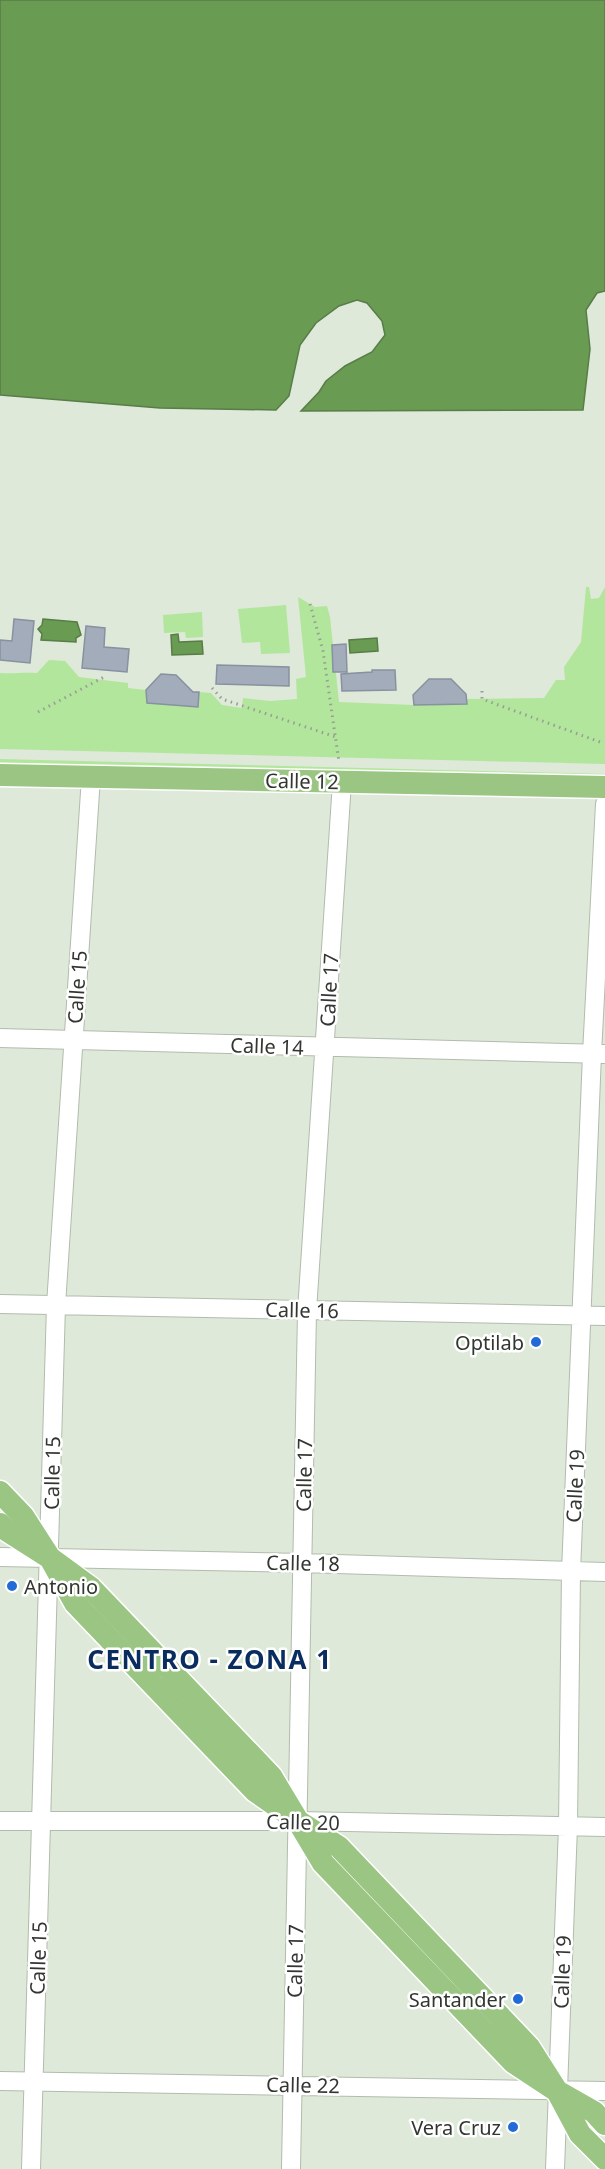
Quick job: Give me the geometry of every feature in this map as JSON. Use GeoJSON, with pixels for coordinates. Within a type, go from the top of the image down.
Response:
{"type":"FeatureCollection","features":[{"type":"Feature","properties":{"kind":"main road","name":"Calle 12"},"geometry":{"type":"LineString","coordinates":[[0,775],[91,777],[340,772],[605,787]]}},
{"type":"Feature","properties":{"kind":"main road"},"geometry":{"type":"LineString","coordinates":[[0,1492],[23,1516],[50,1558]]}},
{"type":"Feature","properties":{"kind":"main road"},"geometry":{"type":"LineString","coordinates":[[0,1524],[91,1588],[271,1776],[298,1821],[339,1848],[529,2047],[580,2133],[605,2159]]}},
{"type":"Feature","properties":{"kind":"main road"},"geometry":{"type":"LineString","coordinates":[[557,2091],[594,2112],[605,2124]]}},
{"type":"Feature","properties":{"kind":"street","name":"Calle 17"},"geometry":{"type":"LineString","coordinates":[[291,2169],[308,1311],[326,1047],[340,772]]}},
{"type":"Feature","properties":{"kind":"street","name":"Calle 15"},"geometry":{"type":"LineString","coordinates":[[31,2169],[56,1305],[91,777]]}},
{"type":"Feature","properties":{"kind":"street","name":"Calle 19"},"geometry":{"type":"LineString","coordinates":[[555,2169],[568,1826],[571,1572],[582,1316],[599,1054],[605,804]]}},
{"type":"Feature","properties":{"kind":"street","name":"Calle 14"},"geometry":{"type":"LineString","coordinates":[[0,1038],[599,1054]]}},
{"type":"Feature","properties":{"kind":"street","name":"Calle 16"},"geometry":{"type":"LineString","coordinates":[[0,1304],[605,1316]]}},
{"type":"Feature","properties":{"kind":"street","name":"Calle 18"},"geometry":{"type":"LineString","coordinates":[[0,1557],[605,1572]]}},
{"type":"Feature","properties":{"kind":"street","name":"Calle 20"},"geometry":{"type":"LineString","coordinates":[[0,1821],[298,1821],[605,1827]]}},
{"type":"Feature","properties":{"kind":"street","name":"Calle 22"},"geometry":{"type":"LineString","coordinates":[[0,2081],[293,2084],[605,2091]]}},
{"type":"Feature","properties":{"kind":"path"},"geometry":{"type":"LineString","coordinates":[[310,604],[323,651],[340,772]]}},
{"type":"Feature","properties":{"kind":"path"},"geometry":{"type":"LineString","coordinates":[[38,712],[106,676]]}},
{"type":"Feature","properties":{"kind":"path"},"geometry":{"type":"LineString","coordinates":[[212,688],[222,699],[336,736]]}},
{"type":"Feature","properties":{"kind":"path"},"geometry":{"type":"LineString","coordinates":[[482,691],[482,699],[600,742]]}},
{"type":"Feature","properties":{"kind":"shaded area"},"geometry":{"type":"Polygon","coordinates":[[[0,0],[605,0],[605,291],[597,293],[586,310],[590,349],[583,410],[301,411],[326,381],[345,366],[372,352],[385,335],[382,321],[367,303],[357,300],[339,306],[316,323],[300,345],[289,396],[276,410],[160,408],[0,395],[0,0]]]}},
{"type":"Feature","properties":{"kind":"shaded area"},"geometry":{"type":"Polygon","coordinates":[[[586,587],[589,587],[591,599],[599,598],[605,587],[605,764],[0,749],[0,673],[37,673],[49,660],[65,661],[79,677],[128,683],[128,688],[146,690],[147,703],[198,707],[199,692],[211,693],[222,705],[242,708],[243,698],[270,701],[297,699],[296,679],[306,677],[298,597],[315,607],[327,606],[339,702],[414,705],[466,704],[466,699],[544,698],[556,680],[565,680],[564,667],[581,642],[586,587]]]}},
{"type":"Feature","properties":{"kind":"shaded area"},"geometry":{"type":"Polygon","coordinates":[[[286,605],[290,653],[261,654],[260,642],[242,643],[238,609],[286,605]]]}},
{"type":"Feature","properties":{"kind":"shaded area"},"geometry":{"type":"Polygon","coordinates":[[[202,612],[203,637],[186,638],[185,632],[164,633],[163,615],[202,612]]]}},
{"type":"Feature","properties":{"kind":"shaded area"},"geometry":{"type":"Polygon","coordinates":[[[43,619],[77,622],[81,635],[76,638],[76,642],[41,640],[42,634],[38,629],[43,619]]]}},
{"type":"Feature","properties":{"kind":"shaded area"},"geometry":{"type":"Polygon","coordinates":[[[178,634],[179,642],[202,641],[203,654],[172,655],[171,635],[178,634]]]}},
{"type":"Feature","properties":{"kind":"shaded area"},"geometry":{"type":"Polygon","coordinates":[[[377,638],[378,651],[350,653],[349,640],[377,638]]]}},
{"type":"Feature","properties":{"kind":"shaded area"},"geometry":{"type":"Polygon","coordinates":[[[0,759],[605,774],[605,777],[0,763],[0,759]]]}},
{"type":"Feature","properties":{"kind":"building"},"geometry":{"type":"Polygon","coordinates":[[[14,619],[34,621],[30,663],[0,660],[0,640],[12,641],[14,619]]]}},
{"type":"Feature","properties":{"kind":"building"},"geometry":{"type":"Polygon","coordinates":[[[86,626],[105,628],[104,647],[129,649],[127,672],[82,668],[86,626]]]}},
{"type":"Feature","properties":{"kind":"building"},"geometry":{"type":"Polygon","coordinates":[[[346,644],[347,672],[333,672],[332,645],[346,644]]]}},
{"type":"Feature","properties":{"kind":"building"},"geometry":{"type":"Polygon","coordinates":[[[217,665],[289,667],[289,686],[216,684],[217,665]]]}},
{"type":"Feature","properties":{"kind":"building"},"geometry":{"type":"Polygon","coordinates":[[[372,670],[395,670],[396,690],[342,691],[341,674],[372,672],[372,670]]]}},
{"type":"Feature","properties":{"kind":"building"},"geometry":{"type":"Polygon","coordinates":[[[161,674],[176,675],[193,692],[199,692],[198,707],[147,703],[146,690],[161,674]]]}},
{"type":"Feature","properties":{"kind":"building"},"geometry":{"type":"Polygon","coordinates":[[[429,679],[451,679],[466,694],[467,704],[414,705],[413,695],[429,679]]]}},
{"type":"Feature","properties":{"kind":"place","name":"Optilab"},"geometry":{"type":"Point","coordinates":[536,1342]}},
{"type":"Feature","properties":{"kind":"place","name":"Antonio"},"geometry":{"type":"Point","coordinates":[12,1586]}},
{"type":"Feature","properties":{"kind":"place","name":"Santander"},"geometry":{"type":"Point","coordinates":[518,1999]}},
{"type":"Feature","properties":{"kind":"place","name":"Vera Cruz"},"geometry":{"type":"Point","coordinates":[513,2127]}},
{"type":"Feature","properties":{"kind":"district","name":"CENTRO - ZONA 1"},"geometry":{"type":"Point","coordinates":[210,1659]}}]}
